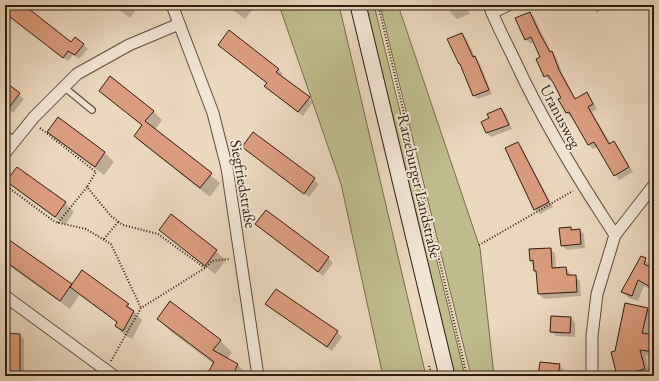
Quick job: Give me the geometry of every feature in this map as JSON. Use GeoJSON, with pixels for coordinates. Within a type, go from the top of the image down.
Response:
{"type":"FeatureCollection","features":[{"type":"Feature","properties":{"kind":"main road","name":"Ratzeburger Landstraße"},"geometry":{"type":"LineString","coordinates":[[358,5],[447,376]]}},
{"type":"Feature","properties":{"kind":"street","name":"Siegfriedstraße"},"geometry":{"type":"LineString","coordinates":[[172,5],[213,113],[226,168],[258,376]]}},
{"type":"Feature","properties":{"kind":"street"},"geometry":{"type":"LineString","coordinates":[[491,9],[508,5]]}},
{"type":"Feature","properties":{"kind":"street","name":"Uranusweg"},"geometry":{"type":"LineString","coordinates":[[491,9],[547,125],[582,186],[615,235]]}},
{"type":"Feature","properties":{"kind":"street"},"geometry":{"type":"LineString","coordinates":[[5,153],[31,121],[77,74],[116,53],[179,24]]}},
{"type":"Feature","properties":{"kind":"street"},"geometry":{"type":"LineString","coordinates":[[592,376],[592,336],[597,294],[615,235],[654,185]]}},
{"type":"Feature","properties":{"kind":"street"},"geometry":{"type":"LineString","coordinates":[[5,296],[110,373]]}},
{"type":"Feature","properties":{"kind":"lane"},"geometry":{"type":"LineString","coordinates":[[64,88],[92,110]]}},
{"type":"Feature","properties":{"kind":"lane"},"geometry":{"type":"LineString","coordinates":[[5,133],[15,141]]}},
{"type":"Feature","properties":{"kind":"path"},"geometry":{"type":"LineString","coordinates":[[378,5],[468,376]]}},
{"type":"Feature","properties":{"kind":"path"},"geometry":{"type":"LineString","coordinates":[[31,121],[96,172],[87,187],[58,223]]}},
{"type":"Feature","properties":{"kind":"path"},"geometry":{"type":"LineString","coordinates":[[5,185],[58,223],[86,229],[111,244],[141,308]]}},
{"type":"Feature","properties":{"kind":"path"},"geometry":{"type":"LineString","coordinates":[[479,245],[582,186]]}},
{"type":"Feature","properties":{"kind":"path"},"geometry":{"type":"LineString","coordinates":[[87,187],[111,216],[118,222],[123,225],[158,234],[205,268]]}},
{"type":"Feature","properties":{"kind":"path"},"geometry":{"type":"LineString","coordinates":[[103,240],[118,222]]}},
{"type":"Feature","properties":{"kind":"path"},"geometry":{"type":"LineString","coordinates":[[110,373],[141,308],[205,268],[212,261],[240,258]]}},
{"type":"Feature","properties":{"kind":"shaded area"},"geometry":{"type":"Polygon","coordinates":[[[279,5],[339,5],[426,376],[383,376],[341,184],[279,5]]]}},
{"type":"Feature","properties":{"kind":"shaded area"},"geometry":{"type":"Polygon","coordinates":[[[364,5],[374,5],[465,376],[455,376],[364,5]]]}},
{"type":"Feature","properties":{"kind":"shaded area"},"geometry":{"type":"Polygon","coordinates":[[[380,5],[398,5],[480,248],[494,376],[471,376],[380,5]]]}},
{"type":"Feature","properties":{"kind":"building"},"geometry":{"type":"Polygon","coordinates":[[[5,5],[24,5],[71,42],[75,37],[84,44],[75,55],[68,51],[63,58],[5,13],[5,5]]]}},
{"type":"Feature","properties":{"kind":"building"},"geometry":{"type":"Polygon","coordinates":[[[530,12],[550,52],[552,51],[559,70],[575,99],[587,92],[593,104],[588,107],[609,144],[614,141],[629,167],[614,176],[594,142],[588,145],[569,112],[566,113],[558,99],[561,98],[548,75],[544,77],[536,59],[540,57],[531,37],[525,40],[515,18],[530,12]]]}},
{"type":"Feature","properties":{"kind":"building"},"geometry":{"type":"Polygon","coordinates":[[[229,30],[279,69],[276,72],[310,97],[298,112],[264,86],[267,83],[218,45],[229,30]]]}},
{"type":"Feature","properties":{"kind":"building"},"geometry":{"type":"Polygon","coordinates":[[[462,33],[473,57],[475,56],[489,90],[473,96],[460,64],[447,39],[462,33]]]}},
{"type":"Feature","properties":{"kind":"building"},"geometry":{"type":"Polygon","coordinates":[[[110,76],[154,111],[145,121],[212,173],[200,188],[134,136],[142,125],[99,91],[110,76]]]}},
{"type":"Feature","properties":{"kind":"building"},"geometry":{"type":"Polygon","coordinates":[[[5,82],[20,93],[5,113],[5,82]]]}},
{"type":"Feature","properties":{"kind":"building"},"geometry":{"type":"Polygon","coordinates":[[[501,108],[509,125],[486,133],[481,122],[489,118],[487,114],[501,108]]]}},
{"type":"Feature","properties":{"kind":"building"},"geometry":{"type":"Polygon","coordinates":[[[58,117],[105,152],[95,167],[47,132],[58,117]]]}},
{"type":"Feature","properties":{"kind":"building"},"geometry":{"type":"Polygon","coordinates":[[[253,132],[315,178],[304,194],[242,147],[253,132]]]}},
{"type":"Feature","properties":{"kind":"building"},"geometry":{"type":"Polygon","coordinates":[[[518,142],[549,202],[534,210],[505,148],[518,142]]]}},
{"type":"Feature","properties":{"kind":"building"},"geometry":{"type":"Polygon","coordinates":[[[17,167],[66,202],[55,217],[6,181],[17,167]]]}},
{"type":"Feature","properties":{"kind":"building"},"geometry":{"type":"Polygon","coordinates":[[[266,210],[329,257],[318,272],[255,224],[266,210]]]}},
{"type":"Feature","properties":{"kind":"building"},"geometry":{"type":"Polygon","coordinates":[[[171,214],[217,250],[205,266],[159,230],[171,214]]]}},
{"type":"Feature","properties":{"kind":"building"},"geometry":{"type":"Polygon","coordinates":[[[571,227],[571,230],[580,229],[581,244],[561,246],[559,228],[571,227]]]}},
{"type":"Feature","properties":{"kind":"building"},"geometry":{"type":"Polygon","coordinates":[[[5,237],[72,284],[60,301],[5,261],[5,237]]]}},
{"type":"Feature","properties":{"kind":"building"},"geometry":{"type":"Polygon","coordinates":[[[551,248],[552,268],[566,267],[567,275],[576,275],[577,292],[538,294],[536,271],[534,271],[533,260],[530,261],[529,249],[551,248]]]}},
{"type":"Feature","properties":{"kind":"building"},"geometry":{"type":"Polygon","coordinates":[[[641,256],[646,258],[644,264],[654,269],[654,289],[638,280],[632,296],[621,292],[641,256]]]}},
{"type":"Feature","properties":{"kind":"building"},"geometry":{"type":"Polygon","coordinates":[[[82,270],[129,304],[126,306],[134,311],[123,331],[115,326],[117,322],[70,287],[82,270]]]}},
{"type":"Feature","properties":{"kind":"building"},"geometry":{"type":"Polygon","coordinates":[[[276,289],[338,331],[327,347],[265,304],[276,289]]]}},
{"type":"Feature","properties":{"kind":"building"},"geometry":{"type":"Polygon","coordinates":[[[170,301],[221,340],[213,350],[238,364],[232,376],[206,376],[214,362],[157,319],[170,301]]]}},
{"type":"Feature","properties":{"kind":"building"},"geometry":{"type":"Polygon","coordinates":[[[625,303],[648,308],[642,333],[654,335],[654,352],[640,350],[645,369],[617,376],[611,352],[615,351],[625,303]]]}},
{"type":"Feature","properties":{"kind":"building"},"geometry":{"type":"Polygon","coordinates":[[[551,316],[571,317],[570,333],[550,332],[551,316]]]}},
{"type":"Feature","properties":{"kind":"building"},"geometry":{"type":"Polygon","coordinates":[[[5,333],[20,334],[20,376],[5,376],[5,333]]]}},
{"type":"Feature","properties":{"kind":"building"},"geometry":{"type":"Polygon","coordinates":[[[540,362],[560,364],[558,376],[538,376],[540,362]]]}}]}
